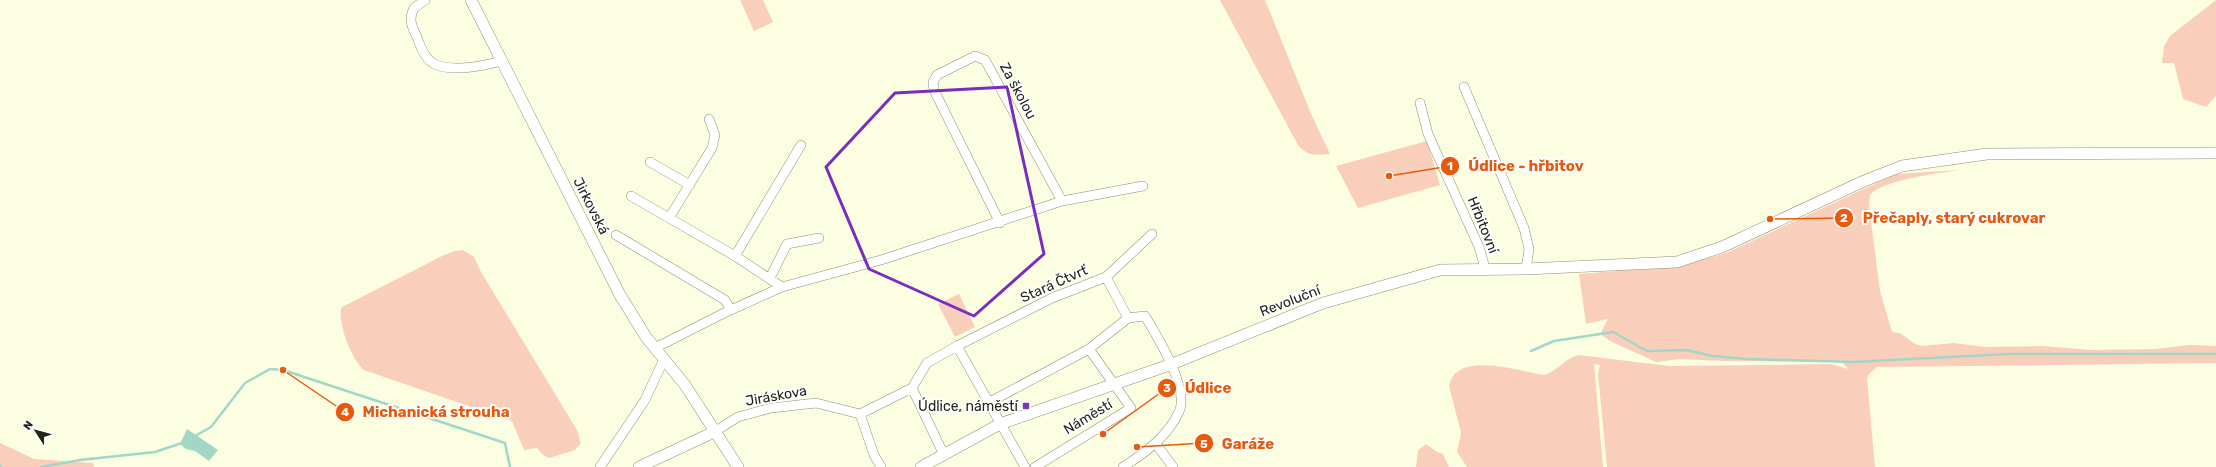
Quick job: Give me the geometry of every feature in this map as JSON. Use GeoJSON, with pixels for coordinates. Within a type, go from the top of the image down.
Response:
{"type":"FeatureCollection","features":[{"type":"Feature","properties":{"kind":"street"},"geometry":{"type":"LineString","coordinates":[[424,0],[414,8],[410,21],[424,54],[430,61],[441,67],[466,67],[481,66],[501,61]]}},
{"type":"Feature","properties":{"kind":"street","name":"Jirkovská"},"geometry":{"type":"LineString","coordinates":[[471,0],[620,295],[655,348],[685,385],[738,467]]}},
{"type":"Feature","properties":{"kind":"street","name":"Za školou"},"geometry":{"type":"LineString","coordinates":[[1000,223],[934,90],[933,82],[937,75],[975,56],[985,60],[1062,201]]}},
{"type":"Feature","properties":{"kind":"street"},"geometry":{"type":"LineString","coordinates":[[1464,87],[1524,228],[1529,249],[1526,269]]}},
{"type":"Feature","properties":{"kind":"street","name":"Hřbitovní"},"geometry":{"type":"LineString","coordinates":[[1420,103],[1428,134],[1479,246],[1485,268]]}},
{"type":"Feature","properties":{"kind":"street"},"geometry":{"type":"LineString","coordinates":[[669,218],[712,148],[715,135],[709,119]]}},
{"type":"Feature","properties":{"kind":"street"},"geometry":{"type":"LineString","coordinates":[[735,256],[801,146]]}},
{"type":"Feature","properties":{"kind":"street","name":"Revoluční"},"geometry":{"type":"LineString","coordinates":[[1113,384],[1172,364],[1323,303],[1440,270],[1485,268],[1526,269],[1677,262],[1722,247],[1864,181],[1902,166],[1987,154],[2216,153]]}},
{"type":"Feature","properties":{"kind":"street"},"geometry":{"type":"LineString","coordinates":[[650,162],[690,185]]}},
{"type":"Feature","properties":{"kind":"street"},"geometry":{"type":"LineString","coordinates":[[655,348],[782,286],[881,260],[1000,223],[1062,201],[1143,186]]}},
{"type":"Feature","properties":{"kind":"street"},"geometry":{"type":"LineString","coordinates":[[631,196],[735,256],[782,286]]}},
{"type":"Feature","properties":{"kind":"street","name":"Stará Čtvrť"},"geometry":{"type":"LineString","coordinates":[[912,388],[927,363],[957,346],[1052,298],[1106,277],[1152,234]]}},
{"type":"Feature","properties":{"kind":"street"},"geometry":{"type":"LineString","coordinates":[[616,235],[725,300],[731,310]]}},
{"type":"Feature","properties":{"kind":"street"},"geometry":{"type":"LineString","coordinates":[[770,278],[787,244],[819,238]]}},
{"type":"Feature","properties":{"kind":"street"},"geometry":{"type":"LineString","coordinates":[[1106,277],[1128,318]]}},
{"type":"Feature","properties":{"kind":"street"},"geometry":{"type":"LineString","coordinates":[[988,403],[1089,349],[1128,318],[1145,316],[1172,364],[1180,389],[1180,411],[1156,444],[1123,467]]}},
{"type":"Feature","properties":{"kind":"street"},"geometry":{"type":"LineString","coordinates":[[957,346],[1025,467]]}},
{"type":"Feature","properties":{"kind":"street","name":"Náměstí"},"geometry":{"type":"LineString","coordinates":[[1035,467],[1132,408],[1113,384],[1089,349]]}},
{"type":"Feature","properties":{"kind":"street"},"geometry":{"type":"LineString","coordinates":[[600,467],[645,400],[664,359]]}},
{"type":"Feature","properties":{"kind":"street","name":"Náměstí"},"geometry":{"type":"LineString","coordinates":[[920,467],[1000,424],[1113,384]]}},
{"type":"Feature","properties":{"kind":"street"},"geometry":{"type":"LineString","coordinates":[[881,467],[874,455],[860,414],[912,388],[944,454]]}},
{"type":"Feature","properties":{"kind":"street","name":"Jiráskova"},"geometry":{"type":"LineString","coordinates":[[714,432],[738,417],[771,408],[816,404],[860,414]]}},
{"type":"Feature","properties":{"kind":"street"},"geometry":{"type":"LineString","coordinates":[[639,467],[714,432]]}},
{"type":"Feature","properties":{"kind":"street"},"geometry":{"type":"LineString","coordinates":[[1156,444],[1173,467]]}},
{"type":"Feature","properties":{"kind":"highlighted area"},"geometry":{"type":"Polygon","coordinates":[[[1007,87],[1044,254],[974,316],[869,269],[826,167],[895,93],[1007,87]]]}},
{"type":"Feature","properties":{"kind":"shaded area"},"geometry":{"type":"Polygon","coordinates":[[[740,0],[763,0],[773,22],[754,31],[740,0]]]}},
{"type":"Feature","properties":{"kind":"shaded area"},"geometry":{"type":"Polygon","coordinates":[[[1220,0],[1265,0],[1312,116],[1330,154],[1312,154],[1305,152],[1298,145],[1220,0]]]}},
{"type":"Feature","properties":{"kind":"shaded area"},"geometry":{"type":"Polygon","coordinates":[[[2216,0],[2216,96],[2206,107],[2183,99],[2174,63],[2162,63],[2164,46],[2170,36],[2216,0]]]}},
{"type":"Feature","properties":{"kind":"shaded area"},"geometry":{"type":"Polygon","coordinates":[[[1427,141],[1440,185],[1358,208],[1336,166],[1427,141]]]}},
{"type":"Feature","properties":{"kind":"shaded area"},"geometry":{"type":"Polygon","coordinates":[[[1960,170],[1898,181],[1876,190],[1870,195],[1869,206],[1880,291],[1892,332],[1900,333],[1915,344],[1922,346],[1954,343],[1985,347],[2042,346],[2091,350],[2156,349],[2189,345],[2216,346],[2216,363],[1877,367],[1869,374],[1867,379],[1875,467],[1607,467],[1598,374],[1600,365],[1594,364],[1603,467],[1467,467],[1457,452],[1461,433],[1449,386],[1454,375],[1464,368],[1476,365],[1506,367],[1545,375],[1569,359],[1578,355],[1669,366],[1831,364],[1848,369],[1842,362],[1680,359],[1656,362],[1612,342],[1600,334],[1608,319],[1586,324],[1579,274],[1681,266],[1726,253],[1896,174],[1960,170]]]}},
{"type":"Feature","properties":{"kind":"shaded area"},"geometry":{"type":"Polygon","coordinates":[[[463,250],[474,257],[481,272],[577,430],[581,443],[575,450],[549,458],[542,454],[537,448],[524,450],[512,421],[364,370],[359,365],[350,350],[341,321],[342,307],[444,255],[463,250]]]}},
{"type":"Feature","properties":{"kind":"shaded area"},"geometry":{"type":"Polygon","coordinates":[[[959,294],[975,327],[955,337],[938,304],[959,294]]]}},
{"type":"Feature","properties":{"kind":"shaded area"},"geometry":{"type":"Polygon","coordinates":[[[0,443],[34,459],[93,463],[94,467],[0,467],[0,443]]]}},
{"type":"Feature","properties":{"kind":"shaded area"},"geometry":{"type":"Polygon","coordinates":[[[1426,444],[1437,452],[1443,454],[1449,467],[1416,467],[1418,450],[1426,444]]]}},
{"type":"Feature","properties":{"kind":"water"},"geometry":{"type":"Polygon","coordinates":[[[187,429],[218,450],[209,461],[195,451],[186,449],[180,444],[187,429]]]}},
{"type":"Feature","properties":{"kind":"waterway"},"geometry":{"type":"LineString","coordinates":[[1531,351],[1554,341],[1613,332],[1647,351],[1687,350],[1712,356],[1749,359],[1853,362],[2010,354],[2216,354]]}},
{"type":"Feature","properties":{"kind":"waterway"},"geometry":{"type":"LineString","coordinates":[[195,436],[211,427],[245,383],[270,369],[283,370],[505,443],[510,467]]}},
{"type":"Feature","properties":{"kind":"waterway"},"geometry":{"type":"LineString","coordinates":[[41,467],[80,460],[155,452],[182,443]]}},
{"type":"Feature","properties":{"kind":"place","name":"Údlice - hřbitov"},"geometry":{"type":"Point","coordinates":[1389,176]}},
{"type":"Feature","properties":{"kind":"place","name":"Přečaply, starý cukrovar"},"geometry":{"type":"Point","coordinates":[1770,219]}},
{"type":"Feature","properties":{"kind":"place","name":"Michanická strouha"},"geometry":{"type":"Point","coordinates":[283,370]}},
{"type":"Feature","properties":{"kind":"place","name":"Údlice, náměstí"},"geometry":{"type":"Point","coordinates":[1026,406]}},
{"type":"Feature","properties":{"kind":"place","name":"Údlice"},"geometry":{"type":"Point","coordinates":[1103,434]}},
{"type":"Feature","properties":{"kind":"place","name":"Garáže"},"geometry":{"type":"Point","coordinates":[1137,447]}}]}
